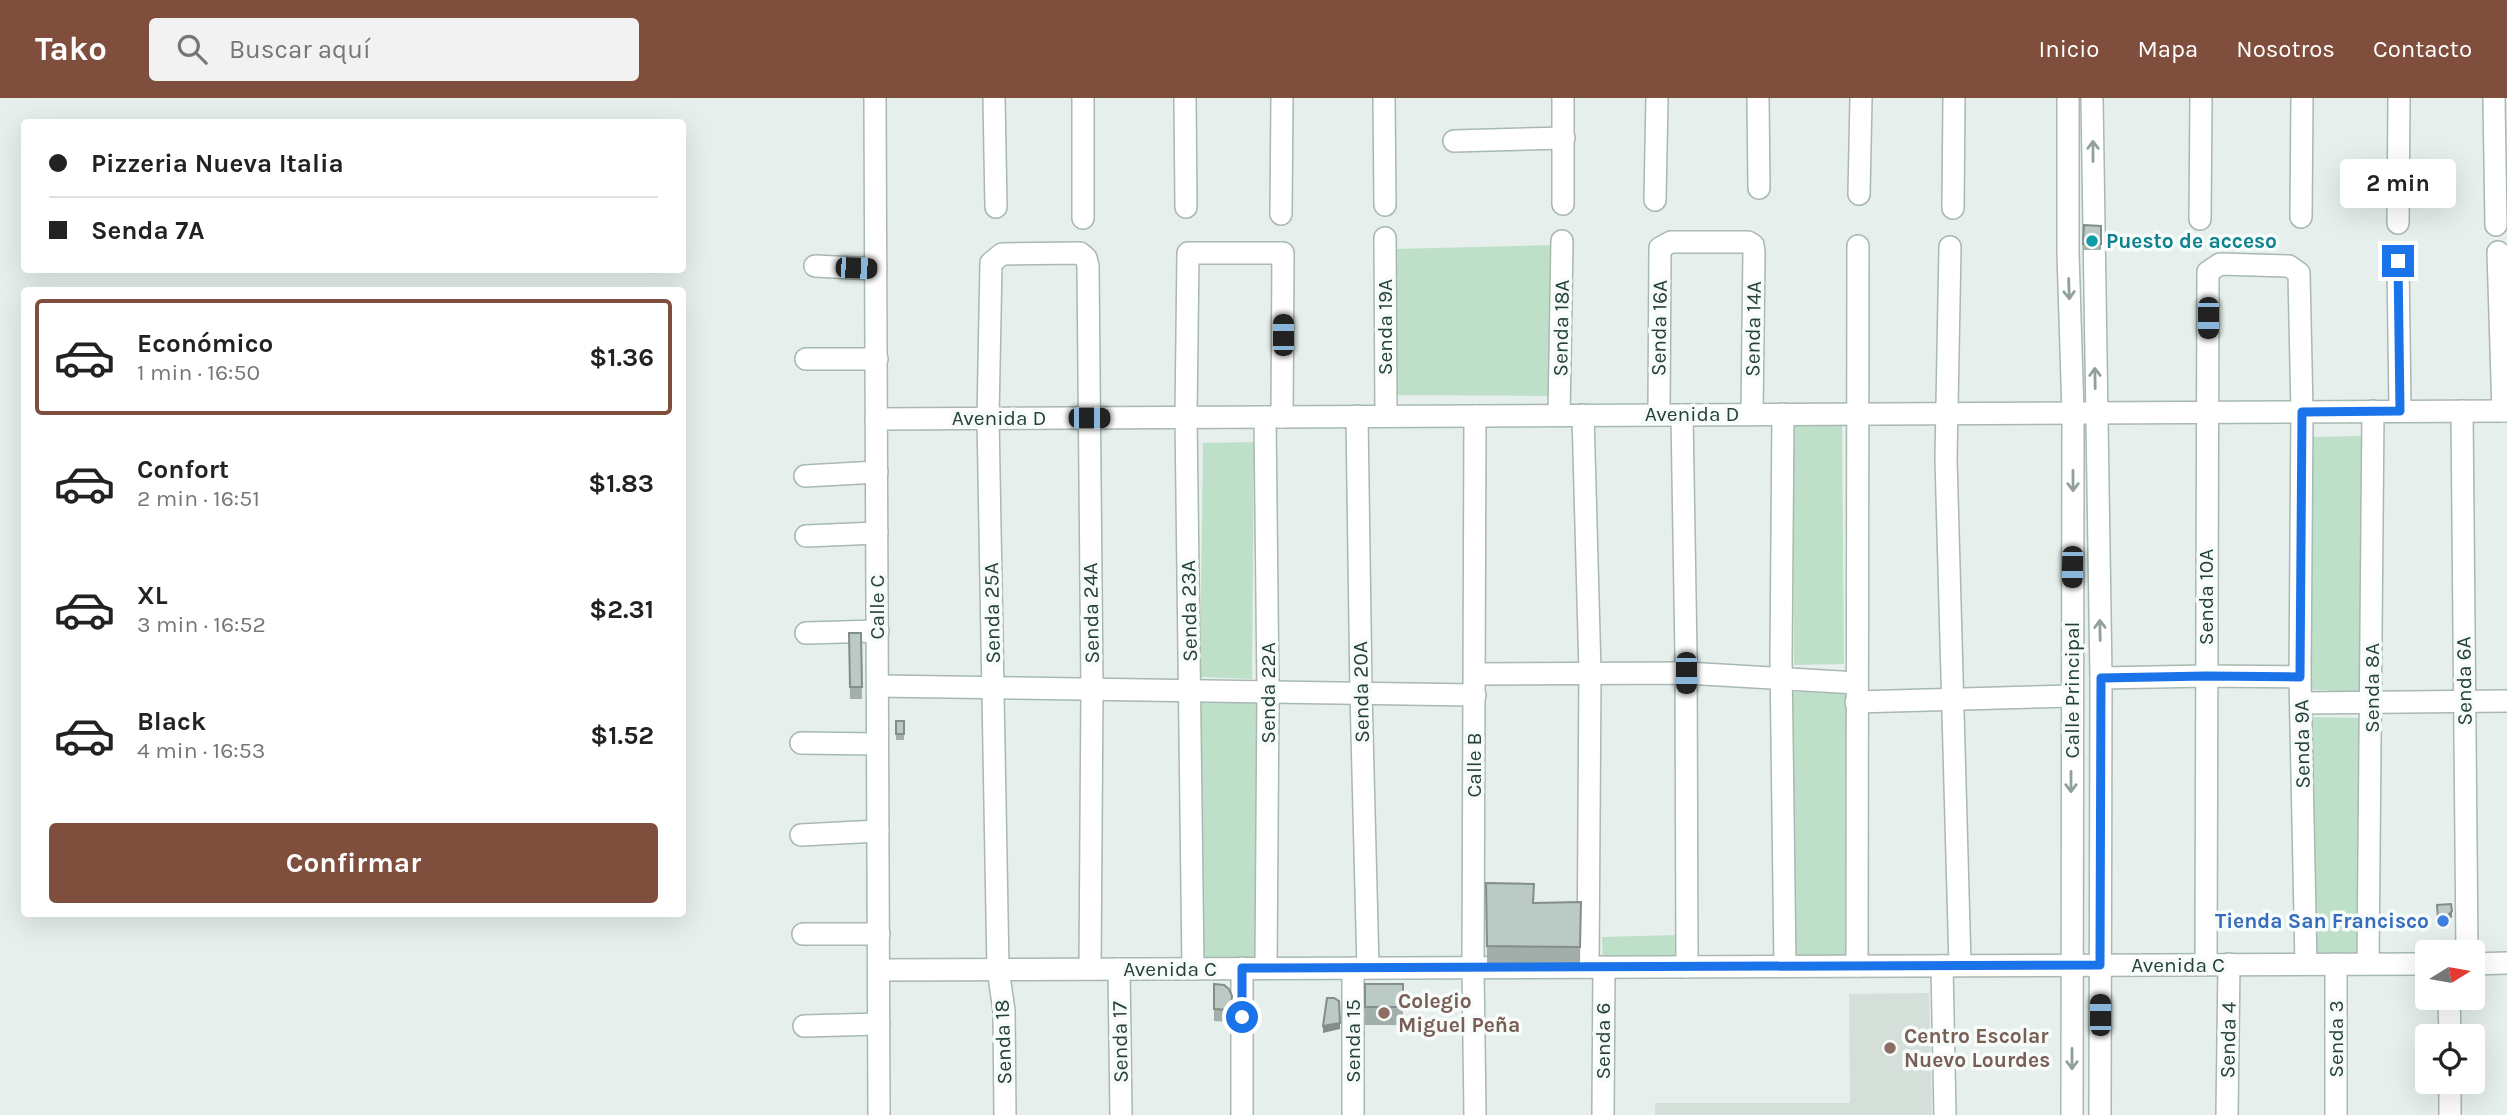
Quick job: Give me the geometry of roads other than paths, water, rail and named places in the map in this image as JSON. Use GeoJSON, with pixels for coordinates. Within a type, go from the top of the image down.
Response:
{"type":"FeatureCollection","features":[{"type":"Feature","properties":{"kind":"street","name":"Calle C"},"geometry":{"type":"LineString","coordinates":[[875,98],[880,1115]]}},
{"type":"Feature","properties":{"kind":"street"},"geometry":{"type":"LineString","coordinates":[[995,98],[996,207]]}},
{"type":"Feature","properties":{"kind":"street"},"geometry":{"type":"LineString","coordinates":[[1083,98],[1083,218]]}},
{"type":"Feature","properties":{"kind":"street"},"geometry":{"type":"LineString","coordinates":[[1185,98],[1186,207]]}},
{"type":"Feature","properties":{"kind":"street"},"geometry":{"type":"LineString","coordinates":[[1281,214],[1282,98]]}},
{"type":"Feature","properties":{"kind":"street"},"geometry":{"type":"LineString","coordinates":[[1384,98],[1385,205]]}},
{"type":"Feature","properties":{"kind":"street"},"geometry":{"type":"LineString","coordinates":[[1563,98],[1563,204]]}},
{"type":"Feature","properties":{"kind":"street"},"geometry":{"type":"LineString","coordinates":[[1655,200],[1657,98]]}},
{"type":"Feature","properties":{"kind":"street"},"geometry":{"type":"LineString","coordinates":[[1758,98],[1759,188]]}},
{"type":"Feature","properties":{"kind":"street"},"geometry":{"type":"LineString","coordinates":[[1859,194],[1861,98]]}},
{"type":"Feature","properties":{"kind":"street"},"geometry":{"type":"LineString","coordinates":[[1953,208],[1954,98]]}},
{"type":"Feature","properties":{"kind":"street","name":"Calle Principal"},"geometry":{"type":"LineString","coordinates":[[2068,98],[2068,257],[2073,413],[2072,1115]]}},
{"type":"Feature","properties":{"kind":"street","name":"Calle Principal"},"geometry":{"type":"LineString","coordinates":[[2092,98],[2101,678],[2100,1115]]}},
{"type":"Feature","properties":{"kind":"street"},"geometry":{"type":"LineString","coordinates":[[2200,219],[2201,98]]}},
{"type":"Feature","properties":{"kind":"street"},"geometry":{"type":"LineString","coordinates":[[2301,217],[2302,98]]}},
{"type":"Feature","properties":{"kind":"street"},"geometry":{"type":"LineString","coordinates":[[2398,223],[2399,98]]}},
{"type":"Feature","properties":{"kind":"street"},"geometry":{"type":"LineString","coordinates":[[2494,98],[2496,225]]}},
{"type":"Feature","properties":{"kind":"street"},"geometry":{"type":"LineString","coordinates":[[1454,141],[1564,138]]}},
{"type":"Feature","properties":{"kind":"street","name":"Senda 19A"},"geometry":{"type":"LineString","coordinates":[[1385,238],[1386,416]]}},
{"type":"Feature","properties":{"kind":"street","name":"Senda 18A"},"geometry":{"type":"LineString","coordinates":[[1559,415],[1562,241]]}},
{"type":"Feature","properties":{"kind":"street","name":"Senda 16A"},"geometry":{"type":"LineString","coordinates":[[1659,414],[1660,248],[1671,242],[1748,242],[1753,245]]}},
{"type":"Feature","properties":{"kind":"street","name":"Senda 14A"},"geometry":{"type":"LineString","coordinates":[[1752,414],[1753,245]]}},
{"type":"Feature","properties":{"kind":"street"},"geometry":{"type":"LineString","coordinates":[[1857,966],[1858,246]]}},
{"type":"Feature","properties":{"kind":"street"},"geometry":{"type":"LineString","coordinates":[[1945,1115],[1951,966],[1947,413],[1950,247]]}},
{"type":"Feature","properties":{"kind":"street"},"geometry":{"type":"LineString","coordinates":[[2498,252],[2505,411]]}},
{"type":"Feature","properties":{"kind":"street","name":"Senda 24A"},"geometry":{"type":"LineString","coordinates":[[995,257],[1002,254],[1080,253],[1086,258],[1092,690],[1090,969]]}},
{"type":"Feature","properties":{"kind":"street","name":"Senda 22A"},"geometry":{"type":"LineString","coordinates":[[1188,253],[1283,253],[1274,417],[1266,968]]}},
{"type":"Feature","properties":{"kind":"street","name":"Senda 23A"},"geometry":{"type":"LineString","coordinates":[[1188,253],[1186,417],[1193,969]]}},
{"type":"Feature","properties":{"kind":"street","name":"Senda 25A"},"geometry":{"type":"LineString","coordinates":[[995,257],[991,263],[988,418],[998,969]]}},
{"type":"Feature","properties":{"kind":"street"},"geometry":{"type":"LineString","coordinates":[[2068,257],[2093,257]]}},
{"type":"Feature","properties":{"kind":"street"},"geometry":{"type":"LineString","coordinates":[[2398,261],[2400,411]]}},
{"type":"Feature","properties":{"kind":"street","name":"Senda 9A"},"geometry":{"type":"LineString","coordinates":[[2208,272],[2220,264],[2289,266],[2299,273],[2302,412],[2300,677],[2306,964]]}},
{"type":"Feature","properties":{"kind":"street"},"geometry":{"type":"LineString","coordinates":[[815,267],[876,268]]}},
{"type":"Feature","properties":{"kind":"street","name":"Senda 10A"},"geometry":{"type":"LineString","coordinates":[[2206,964],[2208,272]]}},
{"type":"Feature","properties":{"kind":"street"},"geometry":{"type":"LineString","coordinates":[[807,359],[877,359]]}},
{"type":"Feature","properties":{"kind":"street","name":"Senda 8A"},"geometry":{"type":"LineString","coordinates":[[2368,964],[2373,411]]}},
{"type":"Feature","properties":{"kind":"street","name":"Senda 6A"},"geometry":{"type":"LineString","coordinates":[[2462,411],[2467,940]]}},
{"type":"Feature","properties":{"kind":"street","name":"Avenida D"},"geometry":{"type":"LineString","coordinates":[[876,419],[2505,411]]}},
{"type":"Feature","properties":{"kind":"street"},"geometry":{"type":"LineString","coordinates":[[1783,414],[1781,677],[1785,966]]}},
{"type":"Feature","properties":{"kind":"street","name":"Senda 6"},"geometry":{"type":"LineString","coordinates":[[1583,415],[1596,967],[1603,1115]]}},
{"type":"Feature","properties":{"kind":"street"},"geometry":{"type":"LineString","coordinates":[[1682,415],[1687,967]]}},
{"type":"Feature","properties":{"kind":"street","name":"Senda 20A"},"geometry":{"type":"LineString","coordinates":[[1356,416],[1361,693],[1361,968]]}},
{"type":"Feature","properties":{"kind":"street","name":"Calle B"},"geometry":{"type":"LineString","coordinates":[[1475,416],[1475,1115]]}},
{"type":"Feature","properties":{"kind":"street"},"geometry":{"type":"LineString","coordinates":[[805,476],[877,472]]}},
{"type":"Feature","properties":{"kind":"street"},"geometry":{"type":"LineString","coordinates":[[806,536],[877,533]]}},
{"type":"Feature","properties":{"kind":"street"},"geometry":{"type":"LineString","coordinates":[[806,633],[878,631]]}},
{"type":"Feature","properties":{"kind":"street"},"geometry":{"type":"LineString","coordinates":[[878,686],[1361,693],[1475,685],[1590,672],[1781,677],[1857,692],[1951,699],[2071,696]]}},
{"type":"Feature","properties":{"kind":"street"},"geometry":{"type":"LineString","coordinates":[[2101,678],[2300,677]]}},
{"type":"Feature","properties":{"kind":"street"},"geometry":{"type":"LineString","coordinates":[[2302,703],[2507,701]]}},
{"type":"Feature","properties":{"kind":"street"},"geometry":{"type":"LineString","coordinates":[[801,743],[877,744]]}},
{"type":"Feature","properties":{"kind":"street"},"geometry":{"type":"LineString","coordinates":[[801,835],[878,831]]}},
{"type":"Feature","properties":{"kind":"street"},"geometry":{"type":"LineString","coordinates":[[803,934],[879,934]]}},
{"type":"Feature","properties":{"kind":"street"},"geometry":{"type":"LineString","coordinates":[[2485,964],[2507,963]]}},
{"type":"Feature","properties":{"kind":"street","name":"Senda 4"},"geometry":{"type":"LineString","coordinates":[[2227,1115],[2229,964]]}},
{"type":"Feature","properties":{"kind":"street","name":"Senda 3"},"geometry":{"type":"LineString","coordinates":[[2336,964],[2336,1115]]}},
{"type":"Feature","properties":{"kind":"street","name":"Avenida C"},"geometry":{"type":"LineString","coordinates":[[879,970],[2415,964]]}},
{"type":"Feature","properties":{"kind":"street"},"geometry":{"type":"LineString","coordinates":[[1242,968],[1242,1115]]}},
{"type":"Feature","properties":{"kind":"street","name":"Senda 15"},"geometry":{"type":"LineString","coordinates":[[1353,1115],[1361,968]]}},
{"type":"Feature","properties":{"kind":"street","name":"Senda 18"},"geometry":{"type":"LineString","coordinates":[[998,969],[1004,1011],[1005,1115]]}},
{"type":"Feature","properties":{"kind":"street","name":"Senda 17"},"geometry":{"type":"LineString","coordinates":[[1119,969],[1121,1115]]}},
{"type":"Feature","properties":{"kind":"street"},"geometry":{"type":"LineString","coordinates":[[804,1026],[879,1024]]}},
{"type":"Feature","properties":{"kind":"street"},"geometry":{"type":"LineString","coordinates":[[2450,1094],[2450,1115]]}},
{"type":"Feature","properties":{"kind":"place","name":"Puesto de acceso"},"geometry":{"type":"Point","coordinates":[2092,241]}},
{"type":"Feature","properties":{"kind":"place","name":"Tienda San Francisco"},"geometry":{"type":"Point","coordinates":[2443,921]}},
{"type":"Feature","properties":{"kind":"place","name":"Colegio Miguel Peña"},"geometry":{"type":"Point","coordinates":[1384,1013]}},
{"type":"Feature","properties":{"kind":"place","name":"Centro Escolar Nuevo Lourdes"},"geometry":{"type":"Point","coordinates":[1890,1048]}}]}
